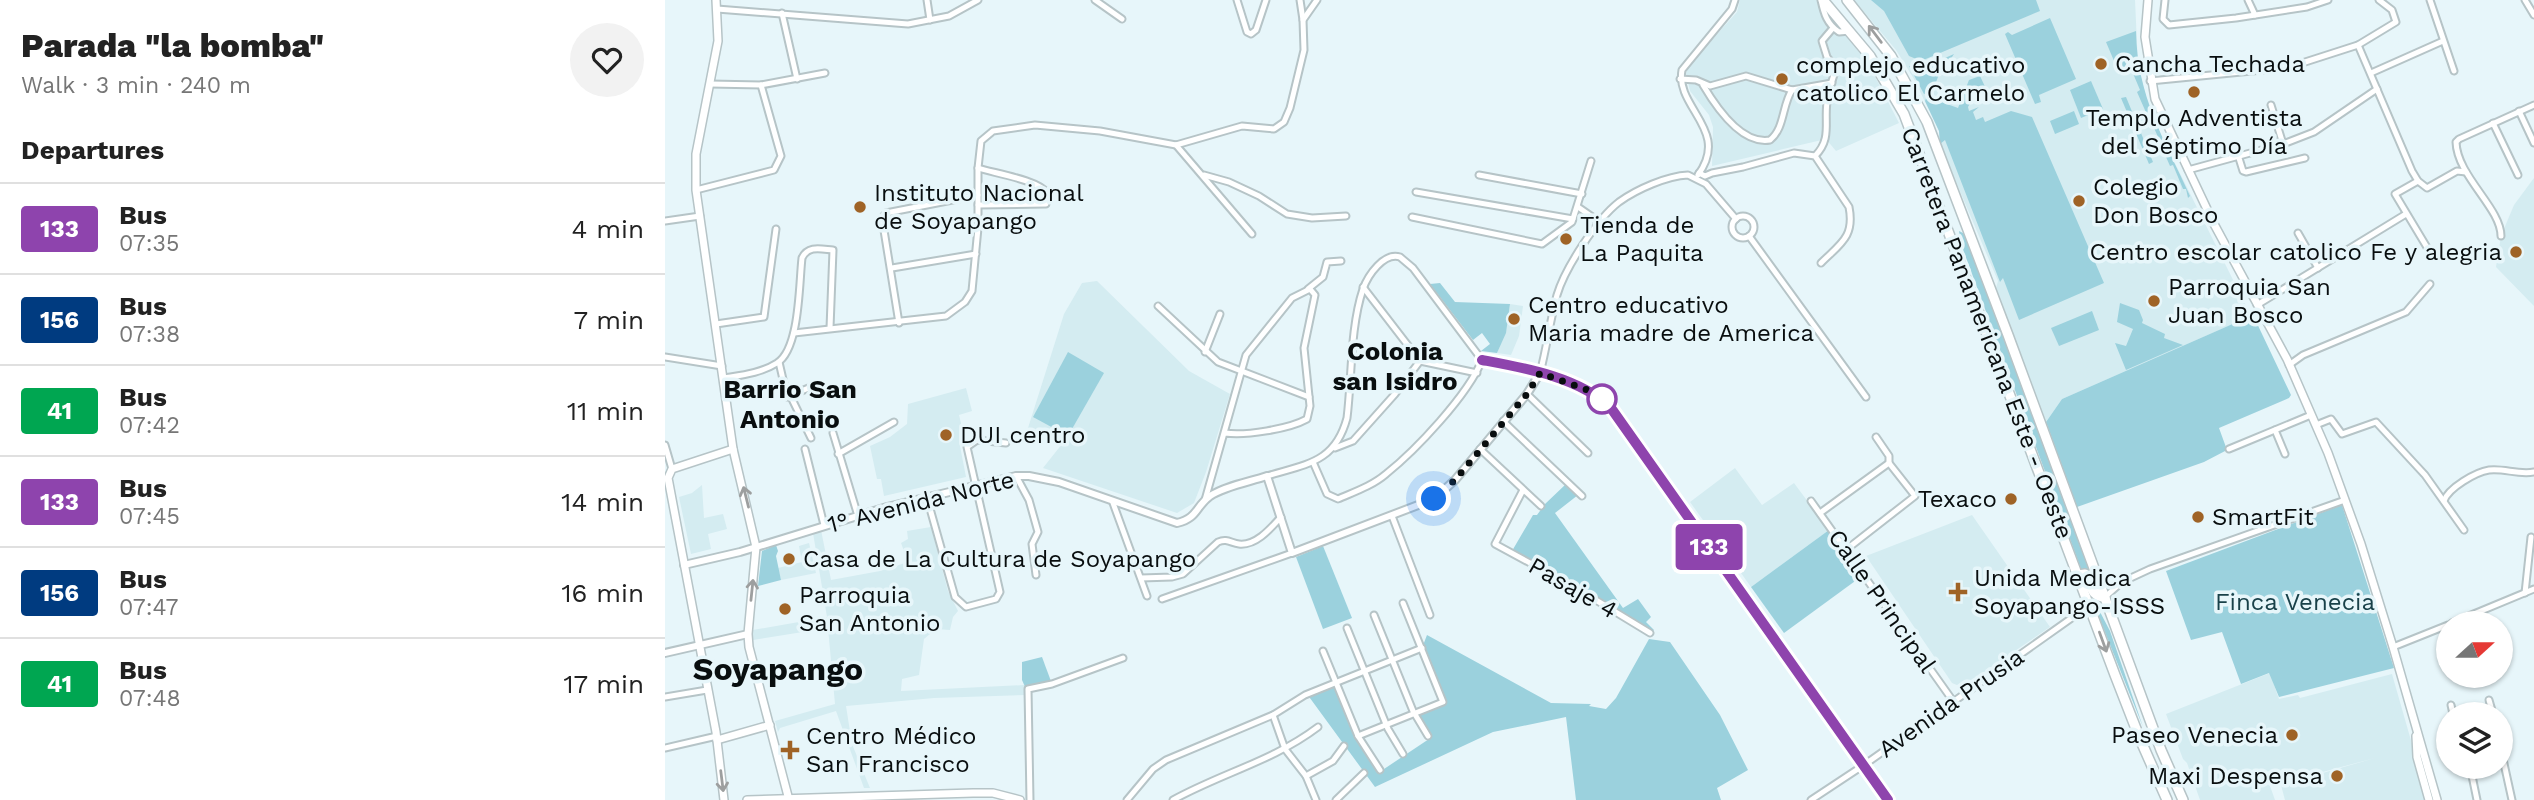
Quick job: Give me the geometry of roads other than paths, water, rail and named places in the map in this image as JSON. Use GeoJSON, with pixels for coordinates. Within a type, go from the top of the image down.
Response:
{"type":"FeatureCollection","features":[{"type":"Feature","properties":{"kind":"highway","name":"Carretera Panamericana Este - Oeste"},"geometry":{"type":"LineString","coordinates":[[1822,0],[1870,56],[1895,96],[1952,238],[2115,675],[2166,800]]}},
{"type":"Feature","properties":{"kind":"highway","name":"Carretera Panamericana Este - Oeste"},"geometry":{"type":"LineString","coordinates":[[1847,0],[1875,34],[1908,84],[1927,122],[2161,750],[2183,800]]}},
{"type":"Feature","properties":{"kind":"highway"},"geometry":{"type":"LineString","coordinates":[[1942,212],[1954,215],[1958,212],[1958,204]]}},
{"type":"Feature","properties":{"kind":"highway"},"geometry":{"type":"LineString","coordinates":[[1952,238],[1958,225],[1963,225],[1969,232]]}},
{"type":"Feature","properties":{"kind":"highway"},"geometry":{"type":"LineString","coordinates":[[2078,575],[2085,574],[2093,593],[2105,597]]}},
{"type":"Feature","properties":{"kind":"highway"},"geometry":{"type":"LineString","coordinates":[[2089,605],[2098,601],[2104,607],[2125,658],[2129,661]]}},
{"type":"Feature","properties":{"kind":"main road"},"geometry":{"type":"LineString","coordinates":[[2148,0],[2145,37],[2150,81],[2164,121],[2289,365],[2316,425],[2345,500],[2393,648],[2436,796]]}},
{"type":"Feature","properties":{"kind":"main road"},"geometry":{"type":"LineString","coordinates":[[716,4],[718,41],[696,154],[696,190],[733,449],[756,547],[748,634],[752,662],[789,799]]}},
{"type":"Feature","properties":{"kind":"main road"},"geometry":{"type":"LineString","coordinates":[[725,800],[717,738],[668,478],[672,469],[733,449]]}},
{"type":"Feature","properties":{"kind":"main road"},"geometry":{"type":"LineString","coordinates":[[717,738],[770,725]]}},
{"type":"Feature","properties":{"kind":"main road"},"geometry":{"type":"LineString","coordinates":[[2416,729],[2417,757],[2430,800]]}},
{"type":"Feature","properties":{"kind":"main road"},"geometry":{"type":"LineString","coordinates":[[2417,757],[2422,760],[2428,782],[2436,796]]}},
{"type":"Feature","properties":{"kind":"main road"},"geometry":{"type":"LineString","coordinates":[[747,800],[973,793],[993,793],[1020,800]]}},
{"type":"Feature","properties":{"kind":"street"},"geometry":{"type":"LineString","coordinates":[[927,0],[930,20]]}},
{"type":"Feature","properties":{"kind":"street"},"geometry":{"type":"LineString","coordinates":[[716,4],[782,13],[908,24],[949,16],[978,0]]}},
{"type":"Feature","properties":{"kind":"street"},"geometry":{"type":"LineString","coordinates":[[1095,0],[1122,19]]}},
{"type":"Feature","properties":{"kind":"street"},"geometry":{"type":"LineString","coordinates":[[1237,0],[1247,32],[1251,34],[1257,30],[1266,0]]}},
{"type":"Feature","properties":{"kind":"street"},"geometry":{"type":"LineString","coordinates":[[1303,20],[1317,0]]}},
{"type":"Feature","properties":{"kind":"street"},"geometry":{"type":"LineString","coordinates":[[1697,175],[1708,159],[1706,136],[1703,124],[1682,90],[1680,79],[1686,62],[1732,9],[1735,0]]}},
{"type":"Feature","properties":{"kind":"street"},"geometry":{"type":"LineString","coordinates":[[1822,0],[1824,15],[1833,28],[1839,32],[1850,31]]}},
{"type":"Feature","properties":{"kind":"street"},"geometry":{"type":"LineString","coordinates":[[2165,0],[2164,22],[2169,25],[2255,15],[2316,5],[2328,0]]}},
{"type":"Feature","properties":{"kind":"street"},"geometry":{"type":"LineString","coordinates":[[2248,0],[2255,15]]}},
{"type":"Feature","properties":{"kind":"street"},"geometry":{"type":"LineString","coordinates":[[2288,0],[2292,9]]}},
{"type":"Feature","properties":{"kind":"street"},"geometry":{"type":"LineString","coordinates":[[2150,81],[2271,69],[2358,45],[2396,22],[2392,10],[2379,0]]}},
{"type":"Feature","properties":{"kind":"street"},"geometry":{"type":"LineString","coordinates":[[2431,0],[2454,71]]}},
{"type":"Feature","properties":{"kind":"street"},"geometry":{"type":"LineString","coordinates":[[2525,0],[2533,11]]}},
{"type":"Feature","properties":{"kind":"street"},"geometry":{"type":"LineString","coordinates":[[794,333],[899,323],[946,316],[957,310],[972,290],[981,141],[993,131],[1035,125],[1100,131],[1176,145],[1242,126],[1274,129],[1284,122],[1290,108],[1304,50],[1303,20],[1298,1]]}},
{"type":"Feature","properties":{"kind":"street"},"geometry":{"type":"LineString","coordinates":[[782,13],[797,79]]}},
{"type":"Feature","properties":{"kind":"street"},"geometry":{"type":"LineString","coordinates":[[1815,156],[1826,139],[1827,101],[1836,68],[1827,57],[1822,41],[1833,28]]}},
{"type":"Feature","properties":{"kind":"street"},"geometry":{"type":"LineString","coordinates":[[2371,73],[2443,41]]}},
{"type":"Feature","properties":{"kind":"street"},"geometry":{"type":"LineString","coordinates":[[2358,45],[2418,181],[2427,188],[2457,172],[2466,172]]}},
{"type":"Feature","properties":{"kind":"street"},"geometry":{"type":"LineString","coordinates":[[710,84],[761,85],[825,73]]}},
{"type":"Feature","properties":{"kind":"street"},"geometry":{"type":"LineString","coordinates":[[1703,85],[1710,86],[1746,76],[1792,90],[1832,83]]}},
{"type":"Feature","properties":{"kind":"street"},"geometry":{"type":"LineString","coordinates":[[1680,79],[1696,80],[1703,85],[1712,100],[1732,122],[1752,139],[1759,141],[1769,140],[1778,130],[1792,90]]}},
{"type":"Feature","properties":{"kind":"street"},"geometry":{"type":"LineString","coordinates":[[696,190],[774,170],[781,156],[761,85]]}},
{"type":"Feature","properties":{"kind":"street"},"geometry":{"type":"LineString","coordinates":[[2188,170],[2283,144],[2314,132],[2377,89]]}},
{"type":"Feature","properties":{"kind":"street"},"geometry":{"type":"LineString","coordinates":[[2271,105],[2283,144]]}},
{"type":"Feature","properties":{"kind":"street"},"geometry":{"type":"LineString","coordinates":[[2501,236],[2499,224],[2466,172],[2456,142],[2534,105]]}},
{"type":"Feature","properties":{"kind":"street"},"geometry":{"type":"LineString","coordinates":[[2519,111],[2534,143]]}},
{"type":"Feature","properties":{"kind":"street"},"geometry":{"type":"LineString","coordinates":[[2493,123],[2518,176]]}},
{"type":"Feature","properties":{"kind":"street"},"geometry":{"type":"LineString","coordinates":[[1176,145],[1204,174],[1252,234]]}},
{"type":"Feature","properties":{"kind":"street"},"geometry":{"type":"LineString","coordinates":[[1163,599],[1434,499],[1455,480],[1527,394],[1540,373],[1557,295],[1566,272],[1619,202],[1638,192],[1680,175],[1705,176],[1794,153],[1815,156],[1849,207],[1851,216],[1847,237],[1821,263]]}},
{"type":"Feature","properties":{"kind":"street"},"geometry":{"type":"LineString","coordinates":[[2238,155],[2244,172],[2305,158]]}},
{"type":"Feature","properties":{"kind":"street"},"geometry":{"type":"LineString","coordinates":[[1412,217],[1542,244],[1572,222],[1591,161]]}},
{"type":"Feature","properties":{"kind":"street"},"geometry":{"type":"LineString","coordinates":[[978,168],[1038,186],[1047,193],[1048,199],[1046,204],[978,205]]}},
{"type":"Feature","properties":{"kind":"street"},"geometry":{"type":"LineString","coordinates":[[1204,174],[1249,192],[1287,214],[1312,218],[1346,216]]}},
{"type":"Feature","properties":{"kind":"street"},"geometry":{"type":"LineString","coordinates":[[1479,175],[1582,194]]}},
{"type":"Feature","properties":{"kind":"street"},"geometry":{"type":"LineString","coordinates":[[1697,175],[1736,219]]}},
{"type":"Feature","properties":{"kind":"street"},"geometry":{"type":"LineString","coordinates":[[2418,181],[2395,194],[2428,249]]}},
{"type":"Feature","properties":{"kind":"street"},"geometry":{"type":"LineString","coordinates":[[1416,192],[1573,219]]}},
{"type":"Feature","properties":{"kind":"street"},"geometry":{"type":"LineString","coordinates":[[899,323],[882,218],[886,213],[978,195]]}},
{"type":"Feature","properties":{"kind":"street"},"geometry":{"type":"LineString","coordinates":[[1578,207],[1601,223]]}},
{"type":"Feature","properties":{"kind":"street"},"geometry":{"type":"LineString","coordinates":[[2257,304],[2406,214]]}},
{"type":"Feature","properties":{"kind":"street"},"geometry":{"type":"LineString","coordinates":[[665,221],[700,216]]}},
{"type":"Feature","properties":{"kind":"street"},"geometry":{"type":"LineString","coordinates":[[1744,216],[1751,220],[1753,230],[1749,236],[1742,239],[1735,235],[1732,228],[1736,219],[1744,216]]}},
{"type":"Feature","properties":{"kind":"street"},"geometry":{"type":"LineString","coordinates":[[716,324],[764,317],[776,229]]}},
{"type":"Feature","properties":{"kind":"street"},"geometry":{"type":"LineString","coordinates":[[2298,233],[2318,268]]}},
{"type":"Feature","properties":{"kind":"street"},"geometry":{"type":"LineString","coordinates":[[1749,236],[1866,397]]}},
{"type":"Feature","properties":{"kind":"street"},"geometry":{"type":"LineString","coordinates":[[724,378],[750,373],[779,362],[787,353],[794,333],[803,255],[813,248],[833,250],[830,328]]}},
{"type":"Feature","properties":{"kind":"street"},"geometry":{"type":"LineString","coordinates":[[892,268],[975,254]]}},
{"type":"Feature","properties":{"kind":"street"},"geometry":{"type":"LineString","coordinates":[[1335,448],[1347,418],[1356,323],[1363,287],[1378,265],[1388,257],[1400,257],[1413,268],[1482,360],[1540,373],[1590,391],[1611,408],[1888,800]]}},
{"type":"Feature","properties":{"kind":"street"},"geometry":{"type":"LineString","coordinates":[[1205,500],[1246,355],[1292,298],[1323,277],[1327,262],[1341,261]]}},
{"type":"Feature","properties":{"kind":"street"},"geometry":{"type":"LineString","coordinates":[[2289,365],[2303,355],[2406,312],[2430,284]]}},
{"type":"Feature","properties":{"kind":"street"},"geometry":{"type":"LineString","coordinates":[[1363,287],[1420,361],[1477,373]]}},
{"type":"Feature","properties":{"kind":"street"},"geometry":{"type":"LineString","coordinates":[[1226,433],[1239,435],[1297,424],[1307,419],[1310,406],[1304,348],[1315,295],[1310,289],[1307,290]]}},
{"type":"Feature","properties":{"kind":"street"},"geometry":{"type":"LineString","coordinates":[[1158,306],[1218,362],[1309,397]]}},
{"type":"Feature","properties":{"kind":"street"},"geometry":{"type":"LineString","coordinates":[[1205,352],[1220,314]]}},
{"type":"Feature","properties":{"kind":"street"},"geometry":{"type":"LineString","coordinates":[[665,357],[722,364]]}},
{"type":"Feature","properties":{"kind":"street"},"geometry":{"type":"LineString","coordinates":[[1313,461],[1327,494],[1338,499],[1374,483],[1386,475],[1423,438],[1477,373],[1482,360]]}},
{"type":"Feature","properties":{"kind":"street"},"geometry":{"type":"LineString","coordinates":[[1293,553],[1267,476],[1313,461],[1353,441],[1420,361]]}},
{"type":"Feature","properties":{"kind":"street"},"geometry":{"type":"LineString","coordinates":[[779,362],[785,393],[787,397],[791,397],[811,438]]}},
{"type":"Feature","properties":{"kind":"street"},"geometry":{"type":"LineString","coordinates":[[791,397],[810,387]]}},
{"type":"Feature","properties":{"kind":"street"},"geometry":{"type":"LineString","coordinates":[[1527,394],[1588,453]]}},
{"type":"Feature","properties":{"kind":"street"},"geometry":{"type":"LineString","coordinates":[[2229,449],[2311,415]]}},
{"type":"Feature","properties":{"kind":"street"},"geometry":{"type":"LineString","coordinates":[[2316,425],[2332,419],[2342,433],[2376,422],[2425,475],[2464,530]]}},
{"type":"Feature","properties":{"kind":"street"},"geometry":{"type":"LineString","coordinates":[[1503,421],[1582,496]]}},
{"type":"Feature","properties":{"kind":"street"},"geometry":{"type":"LineString","coordinates":[[838,454],[894,422]]}},
{"type":"Feature","properties":{"kind":"street"},"geometry":{"type":"LineString","coordinates":[[2276,430],[2284,454]]}},
{"type":"Feature","properties":{"kind":"street"},"geometry":{"type":"LineString","coordinates":[[833,433],[858,516]]}},
{"type":"Feature","properties":{"kind":"street"},"geometry":{"type":"LineString","coordinates":[[1847,549],[1915,496],[1889,463],[1889,456],[1876,437]]}},
{"type":"Feature","properties":{"kind":"street"},"geometry":{"type":"LineString","coordinates":[[927,498],[956,599],[962,605],[971,607],[996,599],[1000,592],[967,447],[977,440],[1006,443]]}},
{"type":"Feature","properties":{"kind":"street"},"geometry":{"type":"LineString","coordinates":[[665,445],[672,469]]}},
{"type":"Feature","properties":{"kind":"street"},"geometry":{"type":"LineString","coordinates":[[805,449],[824,525]]}},
{"type":"Feature","properties":{"kind":"street"},"geometry":{"type":"LineString","coordinates":[[1480,449],[1541,506]]}},
{"type":"Feature","properties":{"kind":"street"},"geometry":{"type":"LineString","coordinates":[[1820,513],[1889,463]]}},
{"type":"Feature","properties":{"kind":"street"},"geometry":{"type":"LineString","coordinates":[[2444,501],[2450,490],[2488,470],[2522,474],[2534,472]]}},
{"type":"Feature","properties":{"kind":"street"},"geometry":{"type":"LineString","coordinates":[[1016,476],[1029,500],[1038,532],[1032,544],[1036,575]]}},
{"type":"Feature","properties":{"kind":"street","name":"1° Avenida Norte"},"geometry":{"type":"LineString","coordinates":[[684,565],[756,547],[824,525],[1016,476],[1059,482],[1113,503],[1177,523],[1194,517],[1205,500],[1216,493],[1267,476]]}},
{"type":"Feature","properties":{"kind":"street","name":"Pasaje 4"},"geometry":{"type":"LineString","coordinates":[[1523,490],[1495,544],[1585,593],[1650,633]]}},
{"type":"Feature","properties":{"kind":"street"},"geometry":{"type":"LineString","coordinates":[[2105,597],[2122,582],[2150,569],[2345,500]]}},
{"type":"Feature","properties":{"kind":"street","name":"Calle Principal"},"geometry":{"type":"LineString","coordinates":[[1811,501],[1953,701]]}},
{"type":"Feature","properties":{"kind":"street"},"geometry":{"type":"LineString","coordinates":[[1113,503],[1147,596]]}},
{"type":"Feature","properties":{"kind":"street"},"geometry":{"type":"LineString","coordinates":[[1392,516],[1430,615]]}},
{"type":"Feature","properties":{"kind":"street"},"geometry":{"type":"LineString","coordinates":[[1141,579],[1183,574],[1218,542],[1223,540],[1246,544],[1264,535],[1281,517]]}},
{"type":"Feature","properties":{"kind":"street"},"geometry":{"type":"LineString","coordinates":[[2525,593],[2531,537]]}},
{"type":"Feature","properties":{"kind":"street"},"geometry":{"type":"LineString","coordinates":[[2481,611],[2534,589]]}},
{"type":"Feature","properties":{"kind":"street"},"geometry":{"type":"LineString","coordinates":[[1358,736],[1443,702],[1403,603]]}},
{"type":"Feature","properties":{"kind":"street","name":"Avenida Prusia"},"geometry":{"type":"LineString","coordinates":[[1811,800],[2089,605]]}},
{"type":"Feature","properties":{"kind":"street"},"geometry":{"type":"LineString","coordinates":[[1374,615],[1414,714],[1428,736]]}},
{"type":"Feature","properties":{"kind":"street"},"geometry":{"type":"LineString","coordinates":[[1347,628],[1386,725],[1403,754]]}},
{"type":"Feature","properties":{"kind":"street"},"geometry":{"type":"LineString","coordinates":[[2393,648],[2436,630]]}},
{"type":"Feature","properties":{"kind":"street"},"geometry":{"type":"LineString","coordinates":[[665,653],[748,634]]}},
{"type":"Feature","properties":{"kind":"street"},"geometry":{"type":"LineString","coordinates":[[1127,800],[1153,769],[1166,760],[1273,715],[1305,695],[1422,648]]}},
{"type":"Feature","properties":{"kind":"street"},"geometry":{"type":"LineString","coordinates":[[1323,651],[1358,736],[1380,770]]}},
{"type":"Feature","properties":{"kind":"street"},"geometry":{"type":"LineString","coordinates":[[1030,800],[1028,689],[1052,684],[1123,658]]}},
{"type":"Feature","properties":{"kind":"street"},"geometry":{"type":"LineString","coordinates":[[665,697],[708,690]]}},
{"type":"Feature","properties":{"kind":"street"},"geometry":{"type":"LineString","coordinates":[[1273,715],[1286,749],[1307,776],[1316,800]]}},
{"type":"Feature","properties":{"kind":"street"},"geometry":{"type":"LineString","coordinates":[[1173,800],[1219,776],[1286,749],[1318,727]]}},
{"type":"Feature","properties":{"kind":"street"},"geometry":{"type":"LineString","coordinates":[[665,748],[717,738]]}},
{"type":"Feature","properties":{"kind":"street"},"geometry":{"type":"LineString","coordinates":[[1307,776],[1333,761],[1344,746]]}},
{"type":"Feature","properties":{"kind":"street"},"geometry":{"type":"LineString","coordinates":[[1336,800],[1364,773]]}},
{"type":"Feature","properties":{"kind":"street"},"geometry":{"type":"LineString","coordinates":[[2473,779],[2477,800]]}},
{"type":"Feature","properties":{"kind":"street"},"geometry":{"type":"LineString","coordinates":[[2507,779],[2512,800]]}},
{"type":"Feature","properties":{"kind":"street"},"geometry":{"type":"LineString","coordinates":[[1187,793],[1192,799]]}},
{"type":"Feature","properties":{"kind":"place","name":"Cancha Techada"},"geometry":{"type":"Point","coordinates":[2101,64]}},
{"type":"Feature","properties":{"kind":"place","name":"complejo educativo catolico El Carmelo"},"geometry":{"type":"Point","coordinates":[1782,79]}},
{"type":"Feature","properties":{"kind":"place","name":"Templo Adventista del Séptimo Día"},"geometry":{"type":"Point","coordinates":[2194,92]}},
{"type":"Feature","properties":{"kind":"place","name":"Colegio Don Bosco"},"geometry":{"type":"Point","coordinates":[2079,201]}},
{"type":"Feature","properties":{"kind":"place","name":"Instituto Nacional de Soyapango"},"geometry":{"type":"Point","coordinates":[860,207]}},
{"type":"Feature","properties":{"kind":"place","name":"Tienda de La Paquita"},"geometry":{"type":"Point","coordinates":[1566,239]}},
{"type":"Feature","properties":{"kind":"place","name":"Centro escolar catolico Fe y alegria"},"geometry":{"type":"Point","coordinates":[2516,252]}},
{"type":"Feature","properties":{"kind":"place","name":"Parroquia San Juan Bosco"},"geometry":{"type":"Point","coordinates":[2154,301]}},
{"type":"Feature","properties":{"kind":"place","name":"Centro educativo Maria madre de America"},"geometry":{"type":"Point","coordinates":[1514,319]}},
{"type":"Feature","properties":{"kind":"place","name":"DUI centro"},"geometry":{"type":"Point","coordinates":[946,435]}},
{"type":"Feature","properties":{"kind":"place","name":"Texaco"},"geometry":{"type":"Point","coordinates":[2011,499]}},
{"type":"Feature","properties":{"kind":"place","name":"SmartFit"},"geometry":{"type":"Point","coordinates":[2198,517]}},
{"type":"Feature","properties":{"kind":"place","name":"Casa de La Cultura de Soyapango"},"geometry":{"type":"Point","coordinates":[789,559]}},
{"type":"Feature","properties":{"kind":"place","name":"Unida Medica Soyapango-ISSS"},"geometry":{"type":"Point","coordinates":[1958,592]}},
{"type":"Feature","properties":{"kind":"place","name":"Parroquia San Antonio"},"geometry":{"type":"Point","coordinates":[785,609]}},
{"type":"Feature","properties":{"kind":"place","name":"Paseo Venecia"},"geometry":{"type":"Point","coordinates":[2292,735]}},
{"type":"Feature","properties":{"kind":"place","name":"Centro Médico San Francisco"},"geometry":{"type":"Point","coordinates":[790,750]}},
{"type":"Feature","properties":{"kind":"place","name":"Maxi Despensa"},"geometry":{"type":"Point","coordinates":[2337,776]}},
{"type":"Feature","properties":{"kind":"district","name":"Colonia san Isidro"},"geometry":{"type":"Point","coordinates":[1395,366]}},
{"type":"Feature","properties":{"kind":"district","name":"Barrio San Antonio"},"geometry":{"type":"Point","coordinates":[790,404]}},
{"type":"Feature","properties":{"kind":"district","name":"Soyapango"},"geometry":{"type":"Point","coordinates":[778,669]}},
{"type":"Feature","properties":{"kind":"park label","name":"Finca Venecia"},"geometry":{"type":"Point","coordinates":[2295,602]}}]}
